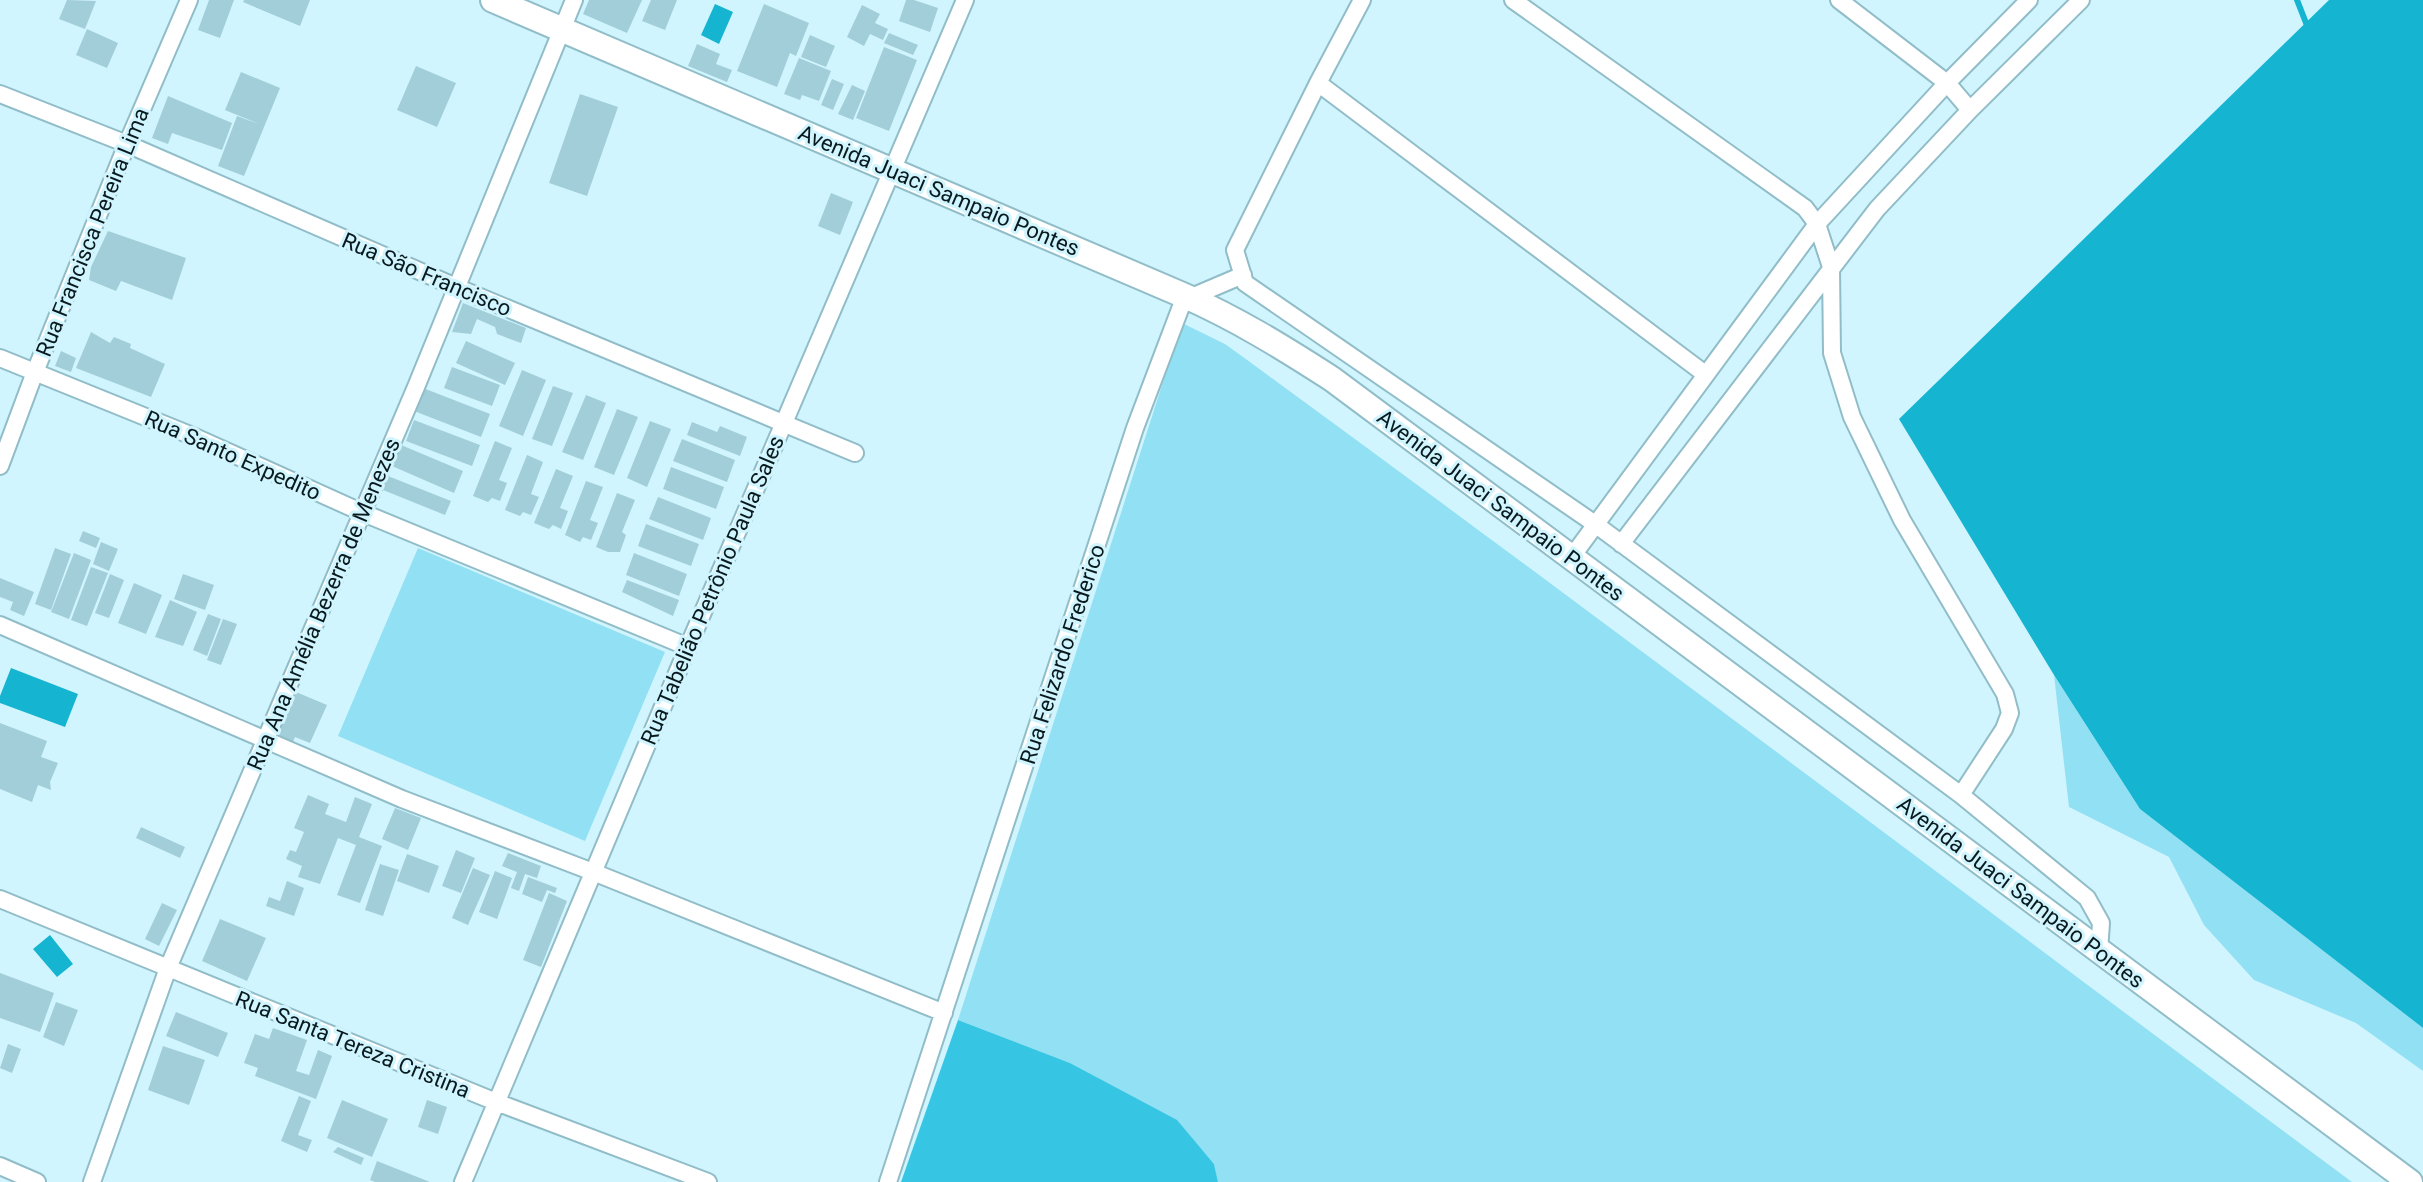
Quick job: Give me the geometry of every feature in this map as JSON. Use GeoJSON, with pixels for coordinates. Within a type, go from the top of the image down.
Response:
{"type":"FeatureCollection","features":[{"type":"Feature","properties":{"kind":"main road","name":"Avenida Juaci Sampaio Pontes"},"geometry":{"type":"LineString","coordinates":[[493,0],[1187,297],[1233,318],[1332,379],[2410,1182]]}},
{"type":"Feature","properties":{"kind":"street","name":"Rua Francisca Pereira Lima"},"geometry":{"type":"LineString","coordinates":[[0,466],[127,144],[189,0]]}},
{"type":"Feature","properties":{"kind":"street","name":"Rua Ana Amélia Bezerra de Menezes"},"geometry":{"type":"LineString","coordinates":[[92,1182],[168,968],[574,0]]}},
{"type":"Feature","properties":{"kind":"street","name":"Rua Tabelião Petrônio Paula Sales"},"geometry":{"type":"LineString","coordinates":[[463,1182],[965,0]]}},
{"type":"Feature","properties":{"kind":"street"},"geometry":{"type":"LineString","coordinates":[[1362,0],[1235,250],[1245,283],[1595,524],[1961,795],[2087,898],[2101,923],[2099,951]]}},
{"type":"Feature","properties":{"kind":"street"},"geometry":{"type":"LineString","coordinates":[[1513,0],[1805,208],[1817,224],[1831,267],[1832,353],[1852,417],[1902,520],[2005,694],[2010,713],[2004,729],[1961,795]]}},
{"type":"Feature","properties":{"kind":"street"},"geometry":{"type":"LineString","coordinates":[[1839,0],[1947,83],[1970,110]]}},
{"type":"Feature","properties":{"kind":"street"},"geometry":{"type":"LineString","coordinates":[[1571,558],[1817,224],[1947,83],[2029,0]]}},
{"type":"Feature","properties":{"kind":"street"},"geometry":{"type":"LineString","coordinates":[[1621,544],[1877,209],[1970,110],[2081,0]]}},
{"type":"Feature","properties":{"kind":"street"},"geometry":{"type":"LineString","coordinates":[[1318,83],[1705,374]]}},
{"type":"Feature","properties":{"kind":"street","name":"Rua São Francisco"},"geometry":{"type":"LineString","coordinates":[[0,94],[127,144],[456,287],[855,453]]}},
{"type":"Feature","properties":{"kind":"street"},"geometry":{"type":"LineString","coordinates":[[1187,297],[1243,275]]}},
{"type":"Feature","properties":{"kind":"street","name":"Rua Felizardo Frederico"},"geometry":{"type":"LineString","coordinates":[[888,1182],[1135,428],[1187,297]]}},
{"type":"Feature","properties":{"kind":"street","name":"Rua Santo Expedito"},"geometry":{"type":"LineString","coordinates":[[0,358],[195,437],[361,512],[688,647]]}},
{"type":"Feature","properties":{"kind":"street"},"geometry":{"type":"LineString","coordinates":[[0,625],[402,799],[944,1013]]}},
{"type":"Feature","properties":{"kind":"street","name":"Rua Santa Tereza Cristina"},"geometry":{"type":"LineString","coordinates":[[0,899],[496,1102],[708,1182]]}},
{"type":"Feature","properties":{"kind":"street"},"geometry":{"type":"LineString","coordinates":[[0,1166],[37,1182]]}},
{"type":"Feature","properties":{"kind":"shaded area"},"geometry":{"type":"Polygon","coordinates":[[[2329,0],[2423,0],[2423,1028],[2140,809],[2054,675],[1899,419],[2329,0]]]}},
{"type":"Feature","properties":{"kind":"shaded area"},"geometry":{"type":"Polygon","coordinates":[[[715,4],[733,12],[719,44],[701,35],[715,4]]]}},
{"type":"Feature","properties":{"kind":"shaded area"},"geometry":{"type":"Polygon","coordinates":[[[1182,323],[1225,344],[1367,448],[2352,1182],[1218,1182],[1214,1164],[1176,1120],[1070,1063],[958,1020],[1182,323]]]}},
{"type":"Feature","properties":{"kind":"shaded area"},"geometry":{"type":"Polygon","coordinates":[[[418,548],[665,652],[585,841],[338,736],[418,548]]]}},
{"type":"Feature","properties":{"kind":"shaded area"},"geometry":{"type":"Polygon","coordinates":[[[11,668],[78,694],[65,727],[0,703],[11,668]]]}},
{"type":"Feature","properties":{"kind":"shaded area"},"geometry":{"type":"Polygon","coordinates":[[[2054,675],[2140,809],[2423,1028],[2423,1071],[2356,1023],[2254,980],[2204,925],[2169,857],[2069,807],[2054,675]]]}},
{"type":"Feature","properties":{"kind":"shaded area"},"geometry":{"type":"Polygon","coordinates":[[[50,935],[73,964],[57,977],[33,949],[50,935]]]}},
{"type":"Feature","properties":{"kind":"shaded area"},"geometry":{"type":"Polygon","coordinates":[[[958,1020],[1070,1063],[1177,1120],[1214,1164],[1218,1182],[901,1182],[958,1020]]]}},
{"type":"Feature","properties":{"kind":"building"},"geometry":{"type":"Polygon","coordinates":[[[67,0],[96,1],[85,29],[59,19],[67,0]]]}},
{"type":"Feature","properties":{"kind":"building"},"geometry":{"type":"Polygon","coordinates":[[[209,0],[234,0],[220,38],[198,30],[209,0]]]}},
{"type":"Feature","properties":{"kind":"building"},"geometry":{"type":"Polygon","coordinates":[[[244,0],[310,0],[300,26],[244,0]]]}},
{"type":"Feature","properties":{"kind":"building"},"geometry":{"type":"Polygon","coordinates":[[[589,0],[642,0],[627,33],[583,14],[589,0]]]}},
{"type":"Feature","properties":{"kind":"building"},"geometry":{"type":"Polygon","coordinates":[[[651,0],[677,0],[665,30],[642,21],[651,0]]]}},
{"type":"Feature","properties":{"kind":"building"},"geometry":{"type":"Polygon","coordinates":[[[906,0],[938,8],[930,32],[899,21],[906,0]]]}},
{"type":"Feature","properties":{"kind":"building"},"geometry":{"type":"Polygon","coordinates":[[[764,4],[809,23],[796,56],[790,53],[777,87],[737,71],[764,4]]]}},
{"type":"Feature","properties":{"kind":"building"},"geometry":{"type":"Polygon","coordinates":[[[862,5],[880,14],[875,23],[888,29],[883,40],[870,34],[864,46],[847,37],[862,5]]]}},
{"type":"Feature","properties":{"kind":"building"},"geometry":{"type":"Polygon","coordinates":[[[87,29],[118,43],[107,68],[76,55],[87,29]]]}},
{"type":"Feature","properties":{"kind":"building"},"geometry":{"type":"Polygon","coordinates":[[[889,33],[918,45],[913,55],[884,43],[889,33]]]}},
{"type":"Feature","properties":{"kind":"building"},"geometry":{"type":"Polygon","coordinates":[[[810,35],[835,46],[826,67],[801,57],[810,35]]]}},
{"type":"Feature","properties":{"kind":"building"},"geometry":{"type":"Polygon","coordinates":[[[697,44],[720,54],[716,64],[732,70],[727,82],[688,66],[697,44]]]}},
{"type":"Feature","properties":{"kind":"building"},"geometry":{"type":"Polygon","coordinates":[[[884,47],[917,60],[889,131],[856,118],[884,47]]]}},
{"type":"Feature","properties":{"kind":"building"},"geometry":{"type":"Polygon","coordinates":[[[799,58],[831,71],[819,101],[802,95],[800,100],[784,94],[799,58]]]}},
{"type":"Feature","properties":{"kind":"building"},"geometry":{"type":"Polygon","coordinates":[[[416,66],[456,83],[437,127],[397,110],[416,66]]]}},
{"type":"Feature","properties":{"kind":"building"},"geometry":{"type":"Polygon","coordinates":[[[241,72],[280,88],[244,176],[218,166],[237,116],[259,124],[225,110],[241,72]]]}},
{"type":"Feature","properties":{"kind":"building"},"geometry":{"type":"Polygon","coordinates":[[[832,79],[844,84],[833,110],[821,105],[832,79]]]}},
{"type":"Feature","properties":{"kind":"building"},"geometry":{"type":"Polygon","coordinates":[[[852,85],[865,91],[853,120],[838,114],[852,85]]]}},
{"type":"Feature","properties":{"kind":"building"},"geometry":{"type":"Polygon","coordinates":[[[580,94],[618,107],[587,196],[549,183],[580,94]]]}},
{"type":"Feature","properties":{"kind":"building"},"geometry":{"type":"Polygon","coordinates":[[[168,96],[232,123],[222,150],[172,133],[168,144],[152,138],[168,96]]]}},
{"type":"Feature","properties":{"kind":"building"},"geometry":{"type":"Polygon","coordinates":[[[831,193],[853,202],[840,235],[818,226],[831,193]]]}},
{"type":"Feature","properties":{"kind":"building"},"geometry":{"type":"Polygon","coordinates":[[[108,231],[186,258],[172,300],[121,281],[116,291],[89,280],[91,267],[108,231]]]}},
{"type":"Feature","properties":{"kind":"building"},"geometry":{"type":"Polygon","coordinates":[[[463,303],[526,328],[521,343],[497,334],[495,327],[477,319],[471,334],[452,332],[463,303]]]}},
{"type":"Feature","properties":{"kind":"building"},"geometry":{"type":"Polygon","coordinates":[[[91,332],[110,343],[114,337],[131,344],[130,348],[165,364],[151,397],[76,368],[91,332]]]}},
{"type":"Feature","properties":{"kind":"building"},"geometry":{"type":"Polygon","coordinates":[[[466,341],[515,363],[505,385],[456,363],[466,341]]]}},
{"type":"Feature","properties":{"kind":"building"},"geometry":{"type":"Polygon","coordinates":[[[61,351],[76,358],[71,372],[55,366],[61,351]]]}},
{"type":"Feature","properties":{"kind":"building"},"geometry":{"type":"Polygon","coordinates":[[[452,367],[500,385],[492,406],[444,388],[452,367]]]}},
{"type":"Feature","properties":{"kind":"building"},"geometry":{"type":"Polygon","coordinates":[[[522,370],[546,380],[523,436],[499,426],[522,370]]]}},
{"type":"Feature","properties":{"kind":"building"},"geometry":{"type":"Polygon","coordinates":[[[553,386],[573,393],[552,446],[532,439],[553,386]]]}},
{"type":"Feature","properties":{"kind":"building"},"geometry":{"type":"Polygon","coordinates":[[[423,388],[490,414],[481,437],[414,411],[423,388]]]}},
{"type":"Feature","properties":{"kind":"building"},"geometry":{"type":"Polygon","coordinates":[[[586,395],[606,403],[583,460],[562,452],[586,395]]]}},
{"type":"Feature","properties":{"kind":"building"},"geometry":{"type":"Polygon","coordinates":[[[617,409],[638,417],[614,475],[594,467],[617,409]]]}},
{"type":"Feature","properties":{"kind":"building"},"geometry":{"type":"Polygon","coordinates":[[[414,420],[480,445],[472,466],[406,441],[414,420]]]}},
{"type":"Feature","properties":{"kind":"building"},"geometry":{"type":"Polygon","coordinates":[[[650,421],[671,429],[647,487],[627,478],[650,421]]]}},
{"type":"Feature","properties":{"kind":"building"},"geometry":{"type":"Polygon","coordinates":[[[692,422],[717,432],[720,426],[747,437],[740,456],[687,435],[692,422]]]}},
{"type":"Feature","properties":{"kind":"building"},"geometry":{"type":"Polygon","coordinates":[[[682,439],[735,460],[727,482],[673,461],[682,439]]]}},
{"type":"Feature","properties":{"kind":"building"},"geometry":{"type":"Polygon","coordinates":[[[495,441],[512,448],[499,480],[507,483],[500,501],[492,498],[488,502],[473,496],[495,441]]]}},
{"type":"Feature","properties":{"kind":"building"},"geometry":{"type":"Polygon","coordinates":[[[401,445],[463,471],[454,493],[392,466],[401,445]]]}},
{"type":"Feature","properties":{"kind":"building"},"geometry":{"type":"Polygon","coordinates":[[[527,455],[543,462],[531,494],[539,497],[531,515],[523,512],[520,516],[505,510],[527,455]]]}},
{"type":"Feature","properties":{"kind":"building"},"geometry":{"type":"Polygon","coordinates":[[[671,467],[724,487],[716,509],[663,489],[671,467]]]}},
{"type":"Feature","properties":{"kind":"building"},"geometry":{"type":"Polygon","coordinates":[[[556,469],[573,476],[560,508],[568,511],[561,529],[553,525],[549,529],[534,523],[556,469]]]}},
{"type":"Feature","properties":{"kind":"building"},"geometry":{"type":"Polygon","coordinates":[[[388,476],[451,501],[445,515],[383,490],[388,476]]]}},
{"type":"Feature","properties":{"kind":"building"},"geometry":{"type":"Polygon","coordinates":[[[586,481],[603,487],[590,520],[598,523],[591,540],[583,537],[580,542],[565,535],[586,481]]]}},
{"type":"Feature","properties":{"kind":"building"},"geometry":{"type":"Polygon","coordinates":[[[617,493],[635,500],[622,532],[626,535],[620,552],[608,552],[596,547],[617,493]]]}},
{"type":"Feature","properties":{"kind":"building"},"geometry":{"type":"Polygon","coordinates":[[[658,497],[711,518],[703,540],[649,519],[658,497]]]}},
{"type":"Feature","properties":{"kind":"building"},"geometry":{"type":"Polygon","coordinates":[[[646,524],[699,544],[691,566],[638,546],[646,524]]]}},
{"type":"Feature","properties":{"kind":"building"},"geometry":{"type":"Polygon","coordinates":[[[83,531],[100,538],[96,548],[79,541],[83,531]]]}},
{"type":"Feature","properties":{"kind":"building"},"geometry":{"type":"Polygon","coordinates":[[[101,542],[118,549],[109,571],[93,564],[101,542]]]}},
{"type":"Feature","properties":{"kind":"building"},"geometry":{"type":"Polygon","coordinates":[[[55,548],[71,554],[51,610],[35,604],[55,548]]]}},
{"type":"Feature","properties":{"kind":"building"},"geometry":{"type":"Polygon","coordinates":[[[74,553],[91,560],[69,619],[51,612],[74,553]]]}},
{"type":"Feature","properties":{"kind":"building"},"geometry":{"type":"Polygon","coordinates":[[[634,553],[687,574],[679,596],[626,575],[634,553]]]}},
{"type":"Feature","properties":{"kind":"building"},"geometry":{"type":"Polygon","coordinates":[[[91,567],[108,573],[87,626],[71,620],[91,567]]]}},
{"type":"Feature","properties":{"kind":"building"},"geometry":{"type":"Polygon","coordinates":[[[110,574],[124,580],[109,618],[95,613],[110,574]]]}},
{"type":"Feature","properties":{"kind":"building"},"geometry":{"type":"Polygon","coordinates":[[[183,574],[214,585],[205,610],[174,599],[183,574]]]}},
{"type":"Feature","properties":{"kind":"building"},"geometry":{"type":"Polygon","coordinates":[[[0,578],[34,592],[24,616],[10,610],[13,602],[0,597],[0,578]]]}},
{"type":"Feature","properties":{"kind":"building"},"geometry":{"type":"Polygon","coordinates":[[[627,580],[679,600],[673,616],[622,592],[627,580]]]}},
{"type":"Feature","properties":{"kind":"building"},"geometry":{"type":"Polygon","coordinates":[[[134,583],[162,595],[146,634],[118,623],[134,583]]]}},
{"type":"Feature","properties":{"kind":"building"},"geometry":{"type":"Polygon","coordinates":[[[170,600],[197,612],[183,646],[155,637],[170,600]]]}},
{"type":"Feature","properties":{"kind":"building"},"geometry":{"type":"Polygon","coordinates":[[[208,614],[221,619],[207,656],[193,650],[208,614]]]}},
{"type":"Feature","properties":{"kind":"building"},"geometry":{"type":"Polygon","coordinates":[[[223,619],[237,624],[221,665],[207,660],[223,619]]]}},
{"type":"Feature","properties":{"kind":"building"},"geometry":{"type":"Polygon","coordinates":[[[296,692],[327,705],[310,743],[295,737],[291,747],[275,741],[296,692]]]}},
{"type":"Feature","properties":{"kind":"building"},"geometry":{"type":"Polygon","coordinates":[[[0,723],[47,741],[41,757],[58,763],[50,782],[51,790],[38,785],[32,802],[0,789],[0,723]]]}},
{"type":"Feature","properties":{"kind":"building"},"geometry":{"type":"Polygon","coordinates":[[[308,795],[329,804],[325,814],[346,822],[355,797],[372,804],[359,837],[382,846],[360,903],[337,895],[356,845],[338,838],[320,884],[298,877],[302,866],[286,859],[290,850],[296,852],[304,832],[294,828],[308,795]]]}},
{"type":"Feature","properties":{"kind":"building"},"geometry":{"type":"Polygon","coordinates":[[[395,808],[421,818],[408,850],[382,839],[395,808]]]}},
{"type":"Feature","properties":{"kind":"building"},"geometry":{"type":"Polygon","coordinates":[[[141,827],[185,847],[180,858],[136,838],[141,827]]]}},
{"type":"Feature","properties":{"kind":"building"},"geometry":{"type":"Polygon","coordinates":[[[456,850],[475,858],[461,893],[442,886],[456,850]]]}},
{"type":"Feature","properties":{"kind":"building"},"geometry":{"type":"Polygon","coordinates":[[[508,853],[541,866],[537,878],[525,874],[519,891],[511,888],[517,872],[502,866],[508,853]]]}},
{"type":"Feature","properties":{"kind":"building"},"geometry":{"type":"Polygon","coordinates":[[[407,854],[439,866],[429,893],[397,881],[407,854]]]}},
{"type":"Feature","properties":{"kind":"building"},"geometry":{"type":"Polygon","coordinates":[[[380,864],[399,870],[383,916],[365,910],[380,864]]]}},
{"type":"Feature","properties":{"kind":"building"},"geometry":{"type":"Polygon","coordinates":[[[473,868],[490,875],[468,925],[452,918],[473,868]]]}},
{"type":"Feature","properties":{"kind":"building"},"geometry":{"type":"Polygon","coordinates":[[[495,871],[512,878],[497,919],[479,912],[495,871]]]}},
{"type":"Feature","properties":{"kind":"building"},"geometry":{"type":"Polygon","coordinates":[[[528,877],[557,888],[555,893],[547,890],[542,902],[522,894],[528,877]]]}},
{"type":"Feature","properties":{"kind":"building"},"geometry":{"type":"Polygon","coordinates":[[[287,881],[304,888],[294,916],[266,906],[269,897],[280,901],[287,881]]]}},
{"type":"Feature","properties":{"kind":"building"},"geometry":{"type":"Polygon","coordinates":[[[549,893],[567,901],[541,967],[523,960],[549,893]]]}},
{"type":"Feature","properties":{"kind":"building"},"geometry":{"type":"Polygon","coordinates":[[[162,903],[177,910],[159,946],[145,939],[162,903]]]}},
{"type":"Feature","properties":{"kind":"building"},"geometry":{"type":"Polygon","coordinates":[[[220,919],[266,938],[247,981],[202,961],[220,919]]]}},
{"type":"Feature","properties":{"kind":"building"},"geometry":{"type":"Polygon","coordinates":[[[0,973],[54,993],[40,1032],[0,1018],[0,973]]]}},
{"type":"Feature","properties":{"kind":"building"},"geometry":{"type":"Polygon","coordinates":[[[56,1002],[78,1010],[64,1046],[43,1037],[56,1002]]]}},
{"type":"Feature","properties":{"kind":"building"},"geometry":{"type":"Polygon","coordinates":[[[176,1012],[228,1033],[218,1057],[166,1036],[176,1012]]]}},
{"type":"Feature","properties":{"kind":"building"},"geometry":{"type":"Polygon","coordinates":[[[273,1028],[307,1040],[296,1071],[309,1075],[318,1050],[332,1056],[316,1099],[255,1076],[258,1068],[244,1063],[255,1034],[269,1039],[273,1028]]]}},
{"type":"Feature","properties":{"kind":"building"},"geometry":{"type":"Polygon","coordinates":[[[8,1044],[21,1049],[12,1073],[0,1068],[8,1044]]]}},
{"type":"Feature","properties":{"kind":"building"},"geometry":{"type":"Polygon","coordinates":[[[163,1046],[205,1060],[189,1105],[148,1090],[163,1046]]]}},
{"type":"Feature","properties":{"kind":"building"},"geometry":{"type":"Polygon","coordinates":[[[299,1096],[311,1101],[298,1135],[312,1140],[307,1152],[281,1141],[299,1096]]]}},
{"type":"Feature","properties":{"kind":"building"},"geometry":{"type":"Polygon","coordinates":[[[342,1100],[388,1119],[372,1157],[327,1138],[342,1100]]]}},
{"type":"Feature","properties":{"kind":"building"},"geometry":{"type":"Polygon","coordinates":[[[427,1100],[447,1107],[438,1134],[418,1127],[427,1100]]]}},
{"type":"Feature","properties":{"kind":"building"},"geometry":{"type":"Polygon","coordinates":[[[338,1147],[364,1158],[361,1165],[333,1152],[338,1147]]]}},
{"type":"Feature","properties":{"kind":"building"},"geometry":{"type":"Polygon","coordinates":[[[377,1161],[430,1182],[375,1182],[370,1180],[377,1161]]]}},
{"type":"Feature","properties":{"kind":"waterway"},"geometry":{"type":"LineString","coordinates":[[2297,0],[2308,28]]}}]}
